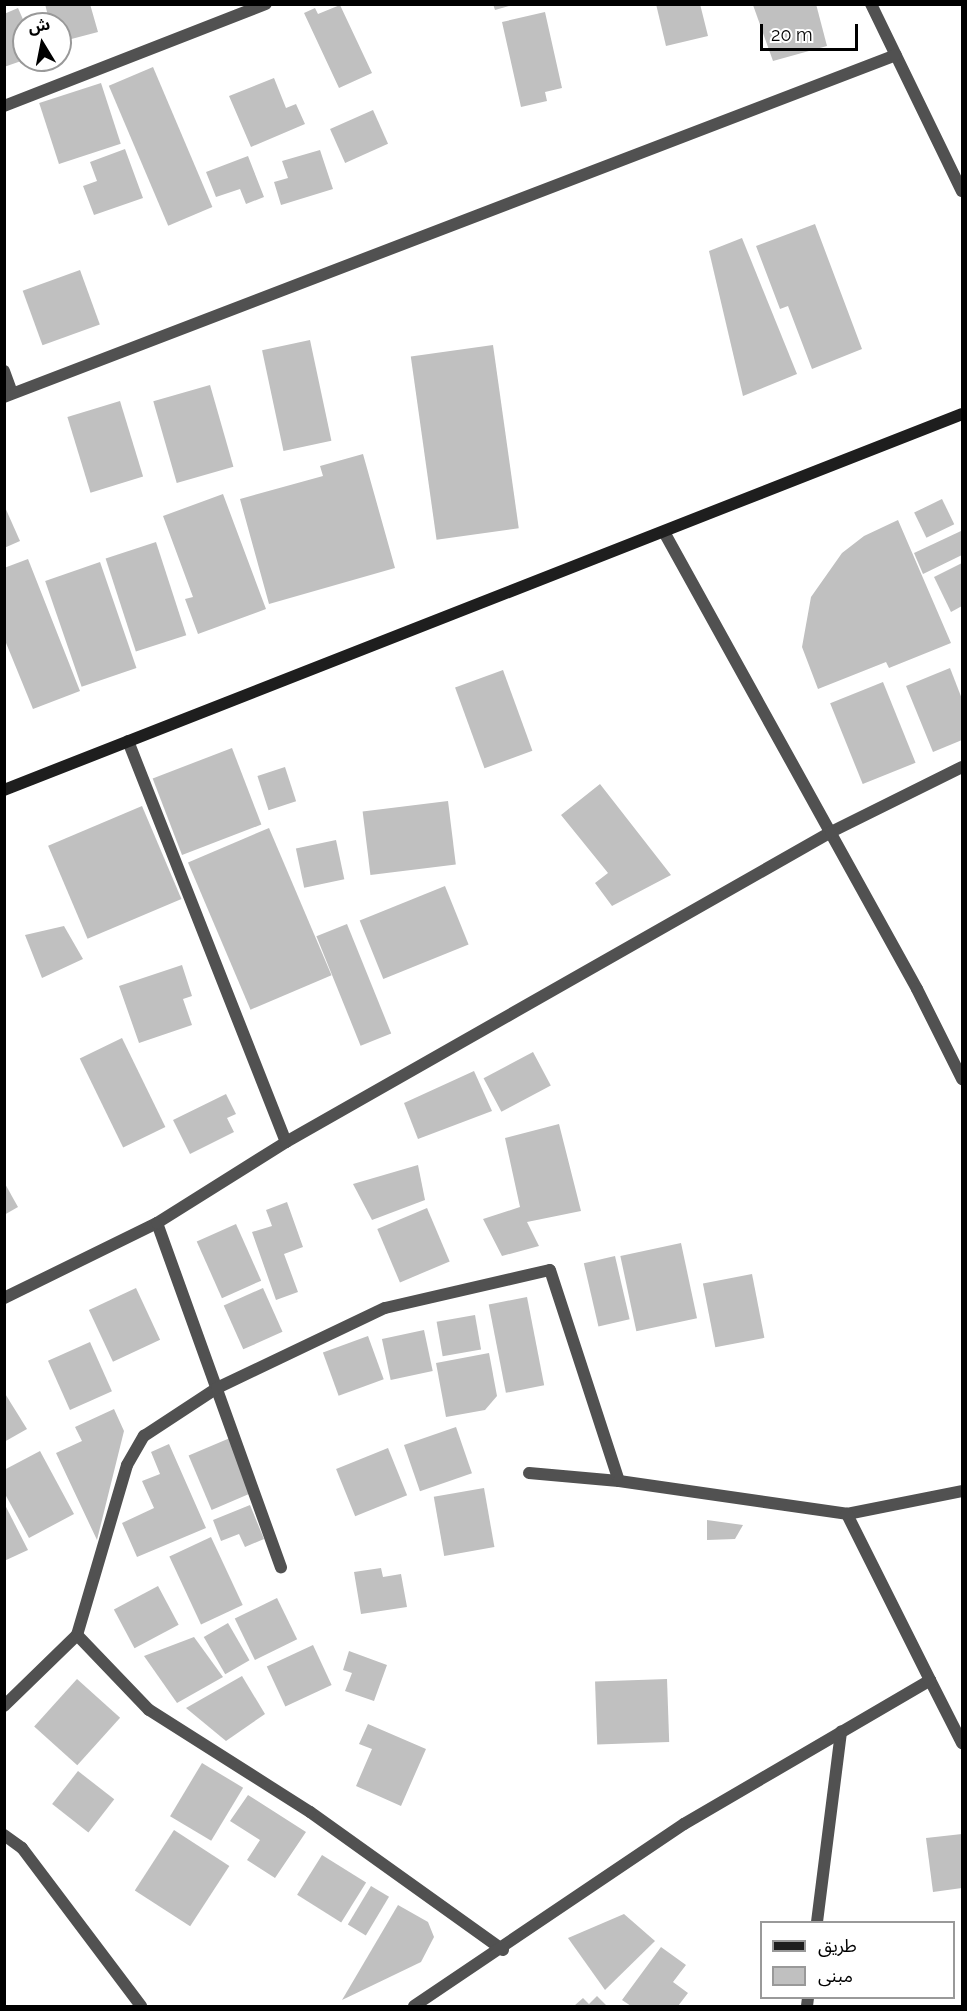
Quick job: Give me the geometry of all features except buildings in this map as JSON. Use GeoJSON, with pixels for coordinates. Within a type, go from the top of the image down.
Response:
{"type":"FeatureCollection","features":[{"type":"Feature","properties":{"kind":"street"},"geometry":{"type":"LineString","coordinates":[[4,106],[266,4]]}},
{"type":"Feature","properties":{"kind":"street"},"geometry":{"type":"LineString","coordinates":[[871,4],[963,191]]}},
{"type":"Feature","properties":{"kind":"street"},"geometry":{"type":"LineString","coordinates":[[4,372],[8,395],[896,55]]}},
{"type":"Feature","properties":{"kind":"street"},"geometry":{"type":"LineString","coordinates":[[4,790],[963,414]]}},
{"type":"Feature","properties":{"kind":"street"},"geometry":{"type":"LineString","coordinates":[[664,532],[831,832],[963,1079]]}},
{"type":"Feature","properties":{"kind":"street"},"geometry":{"type":"LineString","coordinates":[[128,741],[286,1142]]}},
{"type":"Feature","properties":{"kind":"street"},"geometry":{"type":"LineString","coordinates":[[4,1298],[157,1223],[286,1142],[831,832],[963,767]]}},
{"type":"Feature","properties":{"kind":"street"},"geometry":{"type":"LineString","coordinates":[[157,1223],[281,1567]]}},
{"type":"Feature","properties":{"kind":"street"},"geometry":{"type":"LineString","coordinates":[[4,1706],[77,1635],[127,1465],[144,1436],[217,1388],[385,1308],[550,1270],[619,1481]]}},
{"type":"Feature","properties":{"kind":"street"},"geometry":{"type":"LineString","coordinates":[[530,1473],[619,1481],[847,1514],[963,1491]]}},
{"type":"Feature","properties":{"kind":"street"},"geometry":{"type":"LineString","coordinates":[[847,1514],[963,1743]]}},
{"type":"Feature","properties":{"kind":"street"},"geometry":{"type":"LineString","coordinates":[[77,1635],[149,1710],[310,1812],[502,1950]]}},
{"type":"Feature","properties":{"kind":"street"},"geometry":{"type":"LineString","coordinates":[[414,2007],[502,1950],[684,1824],[930,1680]]}},
{"type":"Feature","properties":{"kind":"street"},"geometry":{"type":"LineString","coordinates":[[816,1921],[841,1732]]}},
{"type":"Feature","properties":{"kind":"street"},"geometry":{"type":"LineString","coordinates":[[4,1835],[22,1848],[141,2007]]}}]}
